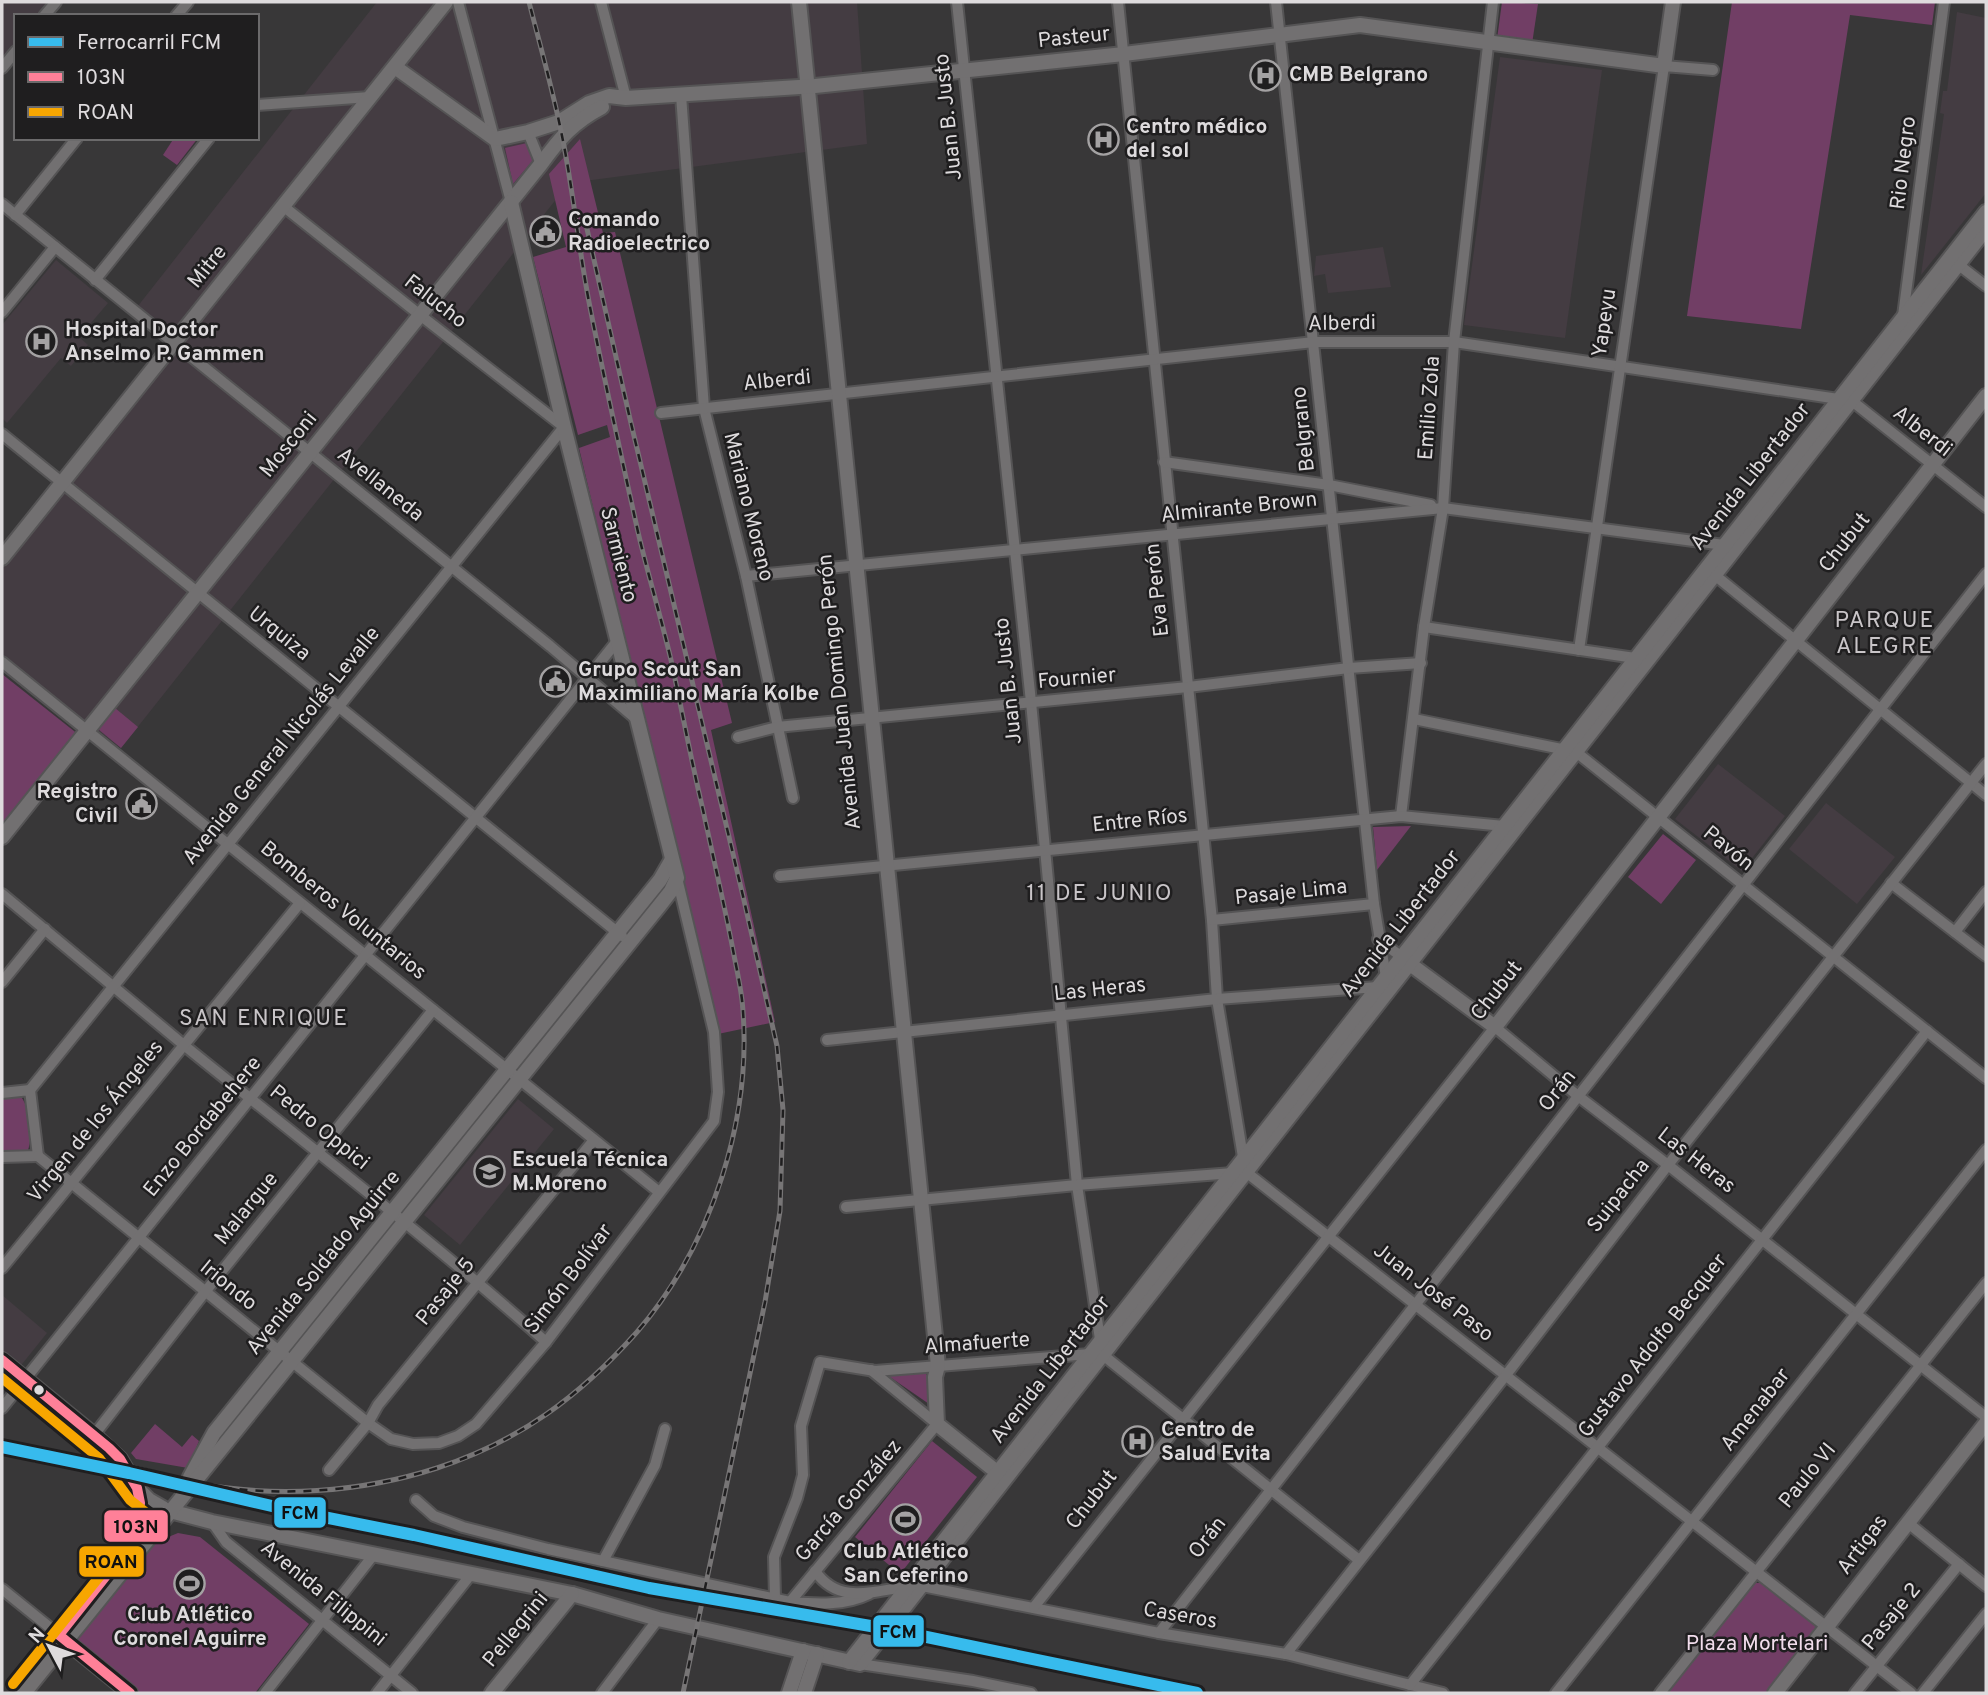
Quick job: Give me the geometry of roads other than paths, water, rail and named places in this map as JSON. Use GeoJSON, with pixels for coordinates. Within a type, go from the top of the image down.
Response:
{"type":"FeatureCollection","features":[{"type":"Feature","properties":{"kind":"main road","name":"Mitre"},"geometry":{"type":"LineString","coordinates":[[2,558],[446,2]]}},
{"type":"Feature","properties":{"kind":"main road","name":"Avenida Juan Domingo Perón"},"geometry":{"type":"LineString","coordinates":[[792,2],[804,86]]}},
{"type":"Feature","properties":{"kind":"main road","name":"Avenida Juan Domingo Perón"},"geometry":{"type":"LineString","coordinates":[[799,2],[804,86],[934,1370],[937,1424]]}},
{"type":"Feature","properties":{"kind":"main road","name":"Yapeyu"},"geometry":{"type":"LineString","coordinates":[[1664,66],[1673,2]]}},
{"type":"Feature","properties":{"kind":"main road","name":"Pasteur"},"geometry":{"type":"LineString","coordinates":[[495,139],[559,122],[589,103],[609,96],[626,98],[804,86],[1124,54],[1360,25],[1664,66]]}},
{"type":"Feature","properties":{"kind":"main road"},"geometry":{"type":"LineString","coordinates":[[394,66],[495,139]]}},
{"type":"Feature","properties":{"kind":"main road","name":"Mosconi"},"geometry":{"type":"LineString","coordinates":[[2,837],[567,130],[589,114],[626,98]]}},
{"type":"Feature","properties":{"kind":"main road","name":"Sarmiento"},"geometry":{"type":"LineString","coordinates":[[511,202],[635,718],[677,878]]}},
{"type":"Feature","properties":{"kind":"main road","name":"Avenida Libertador"},"geometry":{"type":"LineString","coordinates":[[1240,1168],[1954,261],[1986,212]]}},
{"type":"Feature","properties":{"kind":"main road","name":"Avenida Libertador"},"geometry":{"type":"LineString","coordinates":[[1954,261],[1986,229]]}},
{"type":"Feature","properties":{"kind":"main road","name":"Chubut"},"geometry":{"type":"LineString","coordinates":[[1495,1027],[1986,396]]}},
{"type":"Feature","properties":{"kind":"main road","name":"Avenida Libertador"},"geometry":{"type":"LineString","coordinates":[[854,1663],[1382,982],[1406,960],[1504,826],[1571,750],[1635,658],[1711,571]]}},
{"type":"Feature","properties":{"kind":"main road","name":"Avenida Soldado Aguirre"},"geometry":{"type":"LineString","coordinates":[[24,1693],[133,1542],[167,1510],[192,1475],[214,1433],[618,933],[660,880],[671,861]]}},
{"type":"Feature","properties":{"kind":"main road","name":"Avenida Soldado Aguirre"},"geometry":{"type":"LineString","coordinates":[[12,1693],[62,1638],[292,1363],[630,943],[671,891],[677,878]]}},
{"type":"Feature","properties":{"kind":"main road","name":"Las Heras"},"geometry":{"type":"LineString","coordinates":[[1406,960],[1495,1027]]}},
{"type":"Feature","properties":{"kind":"main road"},"geometry":{"type":"LineString","coordinates":[[2,1360],[94,1435],[120,1459],[137,1488],[149,1500],[167,1510],[212,1522],[572,1594],[658,1619],[854,1663]]}},
{"type":"Feature","properties":{"kind":"main road","name":"Artigas"},"geometry":{"type":"LineString","coordinates":[[1775,1693],[1907,1521],[1981,1438],[1986,1420]]}},
{"type":"Feature","properties":{"kind":"main road"},"geometry":{"type":"LineString","coordinates":[[937,1424],[1001,1476]]}},
{"type":"Feature","properties":{"kind":"main road"},"geometry":{"type":"LineString","coordinates":[[133,1542],[140,1503],[137,1488]]}},
{"type":"Feature","properties":{"kind":"main road","name":"Pellegrini"},"geometry":{"type":"LineString","coordinates":[[492,1693],[572,1594]]}},
{"type":"Feature","properties":{"kind":"main road"},"geometry":{"type":"LineString","coordinates":[[62,1638],[130,1693]]}},
{"type":"Feature","properties":{"kind":"main road"},"geometry":{"type":"LineString","coordinates":[[789,1693],[810,1652]]}},
{"type":"Feature","properties":{"kind":"main road"},"geometry":{"type":"LineString","coordinates":[[804,1693],[810,1652]]}},
{"type":"Feature","properties":{"kind":"street","name":"Sarmiento"},"geometry":{"type":"LineString","coordinates":[[458,2],[511,202]]}},
{"type":"Feature","properties":{"kind":"street"},"geometry":{"type":"LineString","coordinates":[[601,2],[626,98]]}},
{"type":"Feature","properties":{"kind":"street","name":"Juan B. Justo"},"geometry":{"type":"LineString","coordinates":[[957,2],[1031,702],[1077,1185],[1098,1350]]}},
{"type":"Feature","properties":{"kind":"street","name":"Eva Perón"},"geometry":{"type":"LineString","coordinates":[[1118,2],[1212,920],[1217,999],[1240,1168]]}},
{"type":"Feature","properties":{"kind":"street","name":"Belgrano"},"geometry":{"type":"LineString","coordinates":[[1276,2],[1382,982]]}},
{"type":"Feature","properties":{"kind":"street","name":"Emilio Zola"},"geometry":{"type":"LineString","coordinates":[[1401,816],[1424,627],[1443,508],[1454,342],[1493,2]]}},
{"type":"Feature","properties":{"kind":"street","name":"Rio Negro"},"geometry":{"type":"LineString","coordinates":[[1906,322],[1944,2]]}},
{"type":"Feature","properties":{"kind":"street"},"geometry":{"type":"LineString","coordinates":[[2,68],[14,53]]}},
{"type":"Feature","properties":{"kind":"street"},"geometry":{"type":"LineString","coordinates":[[1664,66],[1713,69]]}},
{"type":"Feature","properties":{"kind":"street","name":"Yapeyu"},"geometry":{"type":"LineString","coordinates":[[1579,650],[1664,66]]}},
{"type":"Feature","properties":{"kind":"street","name":"Mariano Moreno"},"geometry":{"type":"LineString","coordinates":[[681,95],[704,408],[746,576],[793,799]]}},
{"type":"Feature","properties":{"kind":"street"},"geometry":{"type":"LineString","coordinates":[[259,105],[370,97]]}},
{"type":"Feature","properties":{"kind":"street"},"geometry":{"type":"LineString","coordinates":[[528,132],[541,164]]}},
{"type":"Feature","properties":{"kind":"street"},"geometry":{"type":"LineString","coordinates":[[15,215],[75,140]]}},
{"type":"Feature","properties":{"kind":"street"},"geometry":{"type":"LineString","coordinates":[[95,280],[207,140]]}},
{"type":"Feature","properties":{"kind":"street","name":"Avellaneda"},"geometry":{"type":"LineString","coordinates":[[2,204],[588,677],[635,718]]}},
{"type":"Feature","properties":{"kind":"street","name":"Falucho"},"geometry":{"type":"LineString","coordinates":[[283,206],[564,427]]}},
{"type":"Feature","properties":{"kind":"street"},"geometry":{"type":"LineString","coordinates":[[2,312],[55,247]]}},
{"type":"Feature","properties":{"kind":"street"},"geometry":{"type":"LineString","coordinates":[[1954,261],[1986,286]]}},
{"type":"Feature","properties":{"kind":"street","name":"Alberdi"},"geometry":{"type":"LineString","coordinates":[[661,413],[1314,342],[1454,342],[1845,400],[1986,507]]}},
{"type":"Feature","properties":{"kind":"street","name":"Avenida General Nicolás Levalle"},"geometry":{"type":"LineString","coordinates":[[30,1090],[564,427]]}},
{"type":"Feature","properties":{"kind":"street","name":"Urquiza"},"geometry":{"type":"LineString","coordinates":[[2,434],[630,943]]}},
{"type":"Feature","properties":{"kind":"street"},"geometry":{"type":"LineString","coordinates":[[1164,462],[1329,485],[1443,508]]}},
{"type":"Feature","properties":{"kind":"street","name":"Almirante Brown"},"geometry":{"type":"LineString","coordinates":[[746,576],[1443,508],[1729,548]]}},
{"type":"Feature","properties":{"kind":"street"},"geometry":{"type":"LineString","coordinates":[[1711,571],[1986,795]]}},
{"type":"Feature","properties":{"kind":"street","name":"Orán"},"geometry":{"type":"LineString","coordinates":[[1159,1633],[1986,574]]}},
{"type":"Feature","properties":{"kind":"street"},"geometry":{"type":"LineString","coordinates":[[1424,627],[1635,658]]}},
{"type":"Feature","properties":{"kind":"street","name":"Enzo Bordabehere"},"geometry":{"type":"LineString","coordinates":[[2,1408],[618,640]]}},
{"type":"Feature","properties":{"kind":"street","name":"Bomberos Voluntarios"},"geometry":{"type":"LineString","coordinates":[[2,662],[659,1192]]}},
{"type":"Feature","properties":{"kind":"street","name":"Fournier"},"geometry":{"type":"LineString","coordinates":[[738,737],[777,726],[1421,663]]}},
{"type":"Feature","properties":{"kind":"street","name":"Pavón"},"geometry":{"type":"LineString","coordinates":[[1414,719],[1571,750],[1986,1078]]}},
{"type":"Feature","properties":{"kind":"street","name":"Suipacha"},"geometry":{"type":"LineString","coordinates":[[1286,1654],[1986,764]]}},
{"type":"Feature","properties":{"kind":"street","name":"Entre Ríos"},"geometry":{"type":"LineString","coordinates":[[780,876],[1401,816],[1504,826]]}},
{"type":"Feature","properties":{"kind":"street","name":"Sarmiento"},"geometry":{"type":"LineString","coordinates":[[677,878],[714,1032],[718,1091],[714,1121]]}},
{"type":"Feature","properties":{"kind":"street"},"geometry":{"type":"LineString","coordinates":[[1891,883],[1986,956]]}},
{"type":"Feature","properties":{"kind":"street"},"geometry":{"type":"LineString","coordinates":[[1955,932],[1986,892]]}},
{"type":"Feature","properties":{"kind":"street","name":"Pedro Oppici"},"geometry":{"type":"LineString","coordinates":[[2,894],[393,1212],[546,1342]]}},
{"type":"Feature","properties":{"kind":"street","name":"Virgen de los Ángeles"},"geometry":{"type":"LineString","coordinates":[[2,1268],[300,903]]}},
{"type":"Feature","properties":{"kind":"street","name":"Pasaje Lima"},"geometry":{"type":"LineString","coordinates":[[1212,920],[1374,904]]}},
{"type":"Feature","properties":{"kind":"street"},"geometry":{"type":"LineString","coordinates":[[2,982],[45,929]]}},
{"type":"Feature","properties":{"kind":"street","name":"Las Heras"},"geometry":{"type":"LineString","coordinates":[[1378,939],[1406,960]]}},
{"type":"Feature","properties":{"kind":"street","name":"Las Heras"},"geometry":{"type":"LineString","coordinates":[[827,1040],[1382,982]]}},
{"type":"Feature","properties":{"kind":"street","name":"Malargue"},"geometry":{"type":"LineString","coordinates":[[94,1435],[205,1292],[433,1010]]}},
{"type":"Feature","properties":{"kind":"street","name":"Las Heras"},"geometry":{"type":"LineString","coordinates":[[1495,1027],[1986,1420]]}},
{"type":"Feature","properties":{"kind":"street","name":"Chubut"},"geometry":{"type":"LineString","coordinates":[[1034,1607],[1495,1027]]}},
{"type":"Feature","properties":{"kind":"street","name":"Gustavo Adolfo Becquer"},"geometry":{"type":"LineString","coordinates":[[1410,1685],[1927,1031]]}},
{"type":"Feature","properties":{"kind":"street"},"geometry":{"type":"LineString","coordinates":[[2,1093],[30,1090],[38,1156],[2,1157]]}},
{"type":"Feature","properties":{"kind":"street","name":"Simón Bolívar"},"geometry":{"type":"LineString","coordinates":[[439,1443],[458,1436],[476,1424],[546,1342],[714,1121]]}},
{"type":"Feature","properties":{"kind":"street","name":"Pasaje 5"},"geometry":{"type":"LineString","coordinates":[[329,1470],[368,1423],[378,1405],[594,1140]]}},
{"type":"Feature","properties":{"kind":"street","name":"Amenabar"},"geometry":{"type":"LineString","coordinates":[[1556,1693],[1986,1150]]}},
{"type":"Feature","properties":{"kind":"street","name":"Iriondo"},"geometry":{"type":"LineString","coordinates":[[38,1156],[368,1423],[391,1439],[413,1444],[439,1443]]}},
{"type":"Feature","properties":{"kind":"street"},"geometry":{"type":"LineString","coordinates":[[846,1207],[1240,1168]]}},
{"type":"Feature","properties":{"kind":"street","name":"Juan José Paso"},"geometry":{"type":"LineString","coordinates":[[1240,1168],[1911,1693]]}},
{"type":"Feature","properties":{"kind":"street","name":"Paulo VI"},"geometry":{"type":"LineString","coordinates":[[1660,1693],[1986,1283]]}},
{"type":"Feature","properties":{"kind":"street"},"geometry":{"type":"LineString","coordinates":[[1098,1350],[1359,1560]]}},
{"type":"Feature","properties":{"kind":"street","name":"Almafuerte"},"geometry":{"type":"LineString","coordinates":[[775,1598],[774,1557],[803,1475],[801,1426],[820,1362],[871,1370],[934,1370],[1098,1350]]}},
{"type":"Feature","properties":{"kind":"street"},"geometry":{"type":"LineString","coordinates":[[871,1370],[937,1424]]}},
{"type":"Feature","properties":{"kind":"street","name":"García González"},"geometry":{"type":"LineString","coordinates":[[790,1602],[937,1424]]}},
{"type":"Feature","properties":{"kind":"street"},"geometry":{"type":"LineString","coordinates":[[603,1561],[655,1465],[665,1429]]}},
{"type":"Feature","properties":{"kind":"street"},"geometry":{"type":"LineString","coordinates":[[416,1500],[434,1516],[463,1527],[790,1602],[813,1604],[855,1601],[869,1594],[915,1586]]}},
{"type":"Feature","properties":{"kind":"street"},"geometry":{"type":"LineString","coordinates":[[1907,1521],[1986,1586]]}},
{"type":"Feature","properties":{"kind":"street","name":"Avenida Filippini"},"geometry":{"type":"LineString","coordinates":[[212,1522],[226,1542],[412,1693]]}},
{"type":"Feature","properties":{"kind":"street"},"geometry":{"type":"LineString","coordinates":[[265,1693],[375,1553]]}},
{"type":"Feature","properties":{"kind":"street","name":"Pasaje 2"},"geometry":{"type":"LineString","coordinates":[[1855,1693],[1959,1564]]}},
{"type":"Feature","properties":{"kind":"street"},"geometry":{"type":"LineString","coordinates":[[816,1571],[823,1582],[840,1590],[869,1594]]}},
{"type":"Feature","properties":{"kind":"street"},"geometry":{"type":"LineString","coordinates":[[377,1693],[472,1573]]}},
{"type":"Feature","properties":{"kind":"street","name":"Caseros"},"geometry":{"type":"LineString","coordinates":[[915,1586],[1159,1633],[1286,1654],[1443,1693]]}},
{"type":"Feature","properties":{"kind":"street"},"geometry":{"type":"LineString","coordinates":[[2,1590],[62,1638]]}},
{"type":"Feature","properties":{"kind":"street"},"geometry":{"type":"LineString","coordinates":[[1923,1693],[1986,1614]]}},
{"type":"Feature","properties":{"kind":"street"},"geometry":{"type":"LineString","coordinates":[[602,1693],[658,1619]]}},
{"type":"Feature","properties":{"kind":"street"},"geometry":{"type":"LineString","coordinates":[[854,1663],[973,1681],[1031,1693]]}},
{"type":"Feature","properties":{"kind":"street"},"geometry":{"type":"LineString","coordinates":[[963,1693],[973,1681]]}},
{"type":"Feature","properties":{"kind":"railway"},"geometry":{"type":"LineString","coordinates":[[35,1460],[75,1457],[116,1463],[225,1488],[286,1491],[348,1488],[378,1483],[437,1468],[467,1457],[522,1430],[547,1414],[593,1376],[637,1332],[664,1297],[687,1260],[722,1176],[734,1133],[741,1088],[744,1044],[740,987],[671,660],[638,532],[613,417],[589,302],[561,131],[529,2]]}},
{"type":"Feature","properties":{"kind":"railway"},"geometry":{"type":"LineString","coordinates":[[585,220],[777,1046],[783,1110],[780,1211],[765,1302],[683,1693]]}},
{"type":"Feature","properties":{"kind":"rail line","name":"FCM"},"geometry":{"type":"LineString","coordinates":[[2,1447],[649,1588],[888,1629],[1197,1693]]}},
{"type":"Feature","properties":{"kind":"place","name":"CMB Belgrano"},"geometry":{"type":"Point","coordinates":[1266,75]}},
{"type":"Feature","properties":{"kind":"place","name":"Centro médico del sol"},"geometry":{"type":"Point","coordinates":[1103,139]}},
{"type":"Feature","properties":{"kind":"place","name":"Comando Radioelectrico"},"geometry":{"type":"Point","coordinates":[545,232]}},
{"type":"Feature","properties":{"kind":"place","name":"Hospital Doctor Anselmo P. Gammen"},"geometry":{"type":"Point","coordinates":[42,342]}},
{"type":"Feature","properties":{"kind":"place","name":"Grupo Scout San Maximiliano María Kolbe"},"geometry":{"type":"Point","coordinates":[555,682]}},
{"type":"Feature","properties":{"kind":"place","name":"Registro Civil"},"geometry":{"type":"Point","coordinates":[141,804]}},
{"type":"Feature","properties":{"kind":"place","name":"Escuela Técnica M.Moreno"},"geometry":{"type":"Point","coordinates":[489,1172]}},
{"type":"Feature","properties":{"kind":"place","name":"Centro de Salud Evita"},"geometry":{"type":"Point","coordinates":[1138,1442]}},
{"type":"Feature","properties":{"kind":"place","name":"Club Atlético San Ceferino"},"geometry":{"type":"Point","coordinates":[906,1520]}},
{"type":"Feature","properties":{"kind":"place","name":"Club Atlético Coronel Aguirre"},"geometry":{"type":"Point","coordinates":[190,1583]}},
{"type":"Feature","properties":{"kind":"district","name":"PARQUE ALEGRE"},"geometry":{"type":"Point","coordinates":[1885,634]}},
{"type":"Feature","properties":{"kind":"district","name":"11 DE JUNIO"},"geometry":{"type":"Point","coordinates":[1100,894]}},
{"type":"Feature","properties":{"kind":"district","name":"SAN ENRIQUE"},"geometry":{"type":"Point","coordinates":[264,1019]}},
{"type":"Feature","properties":{"kind":"park label","name":"Plaza Mortelari"},"geometry":{"type":"Point","coordinates":[1757,1644]}}]}
